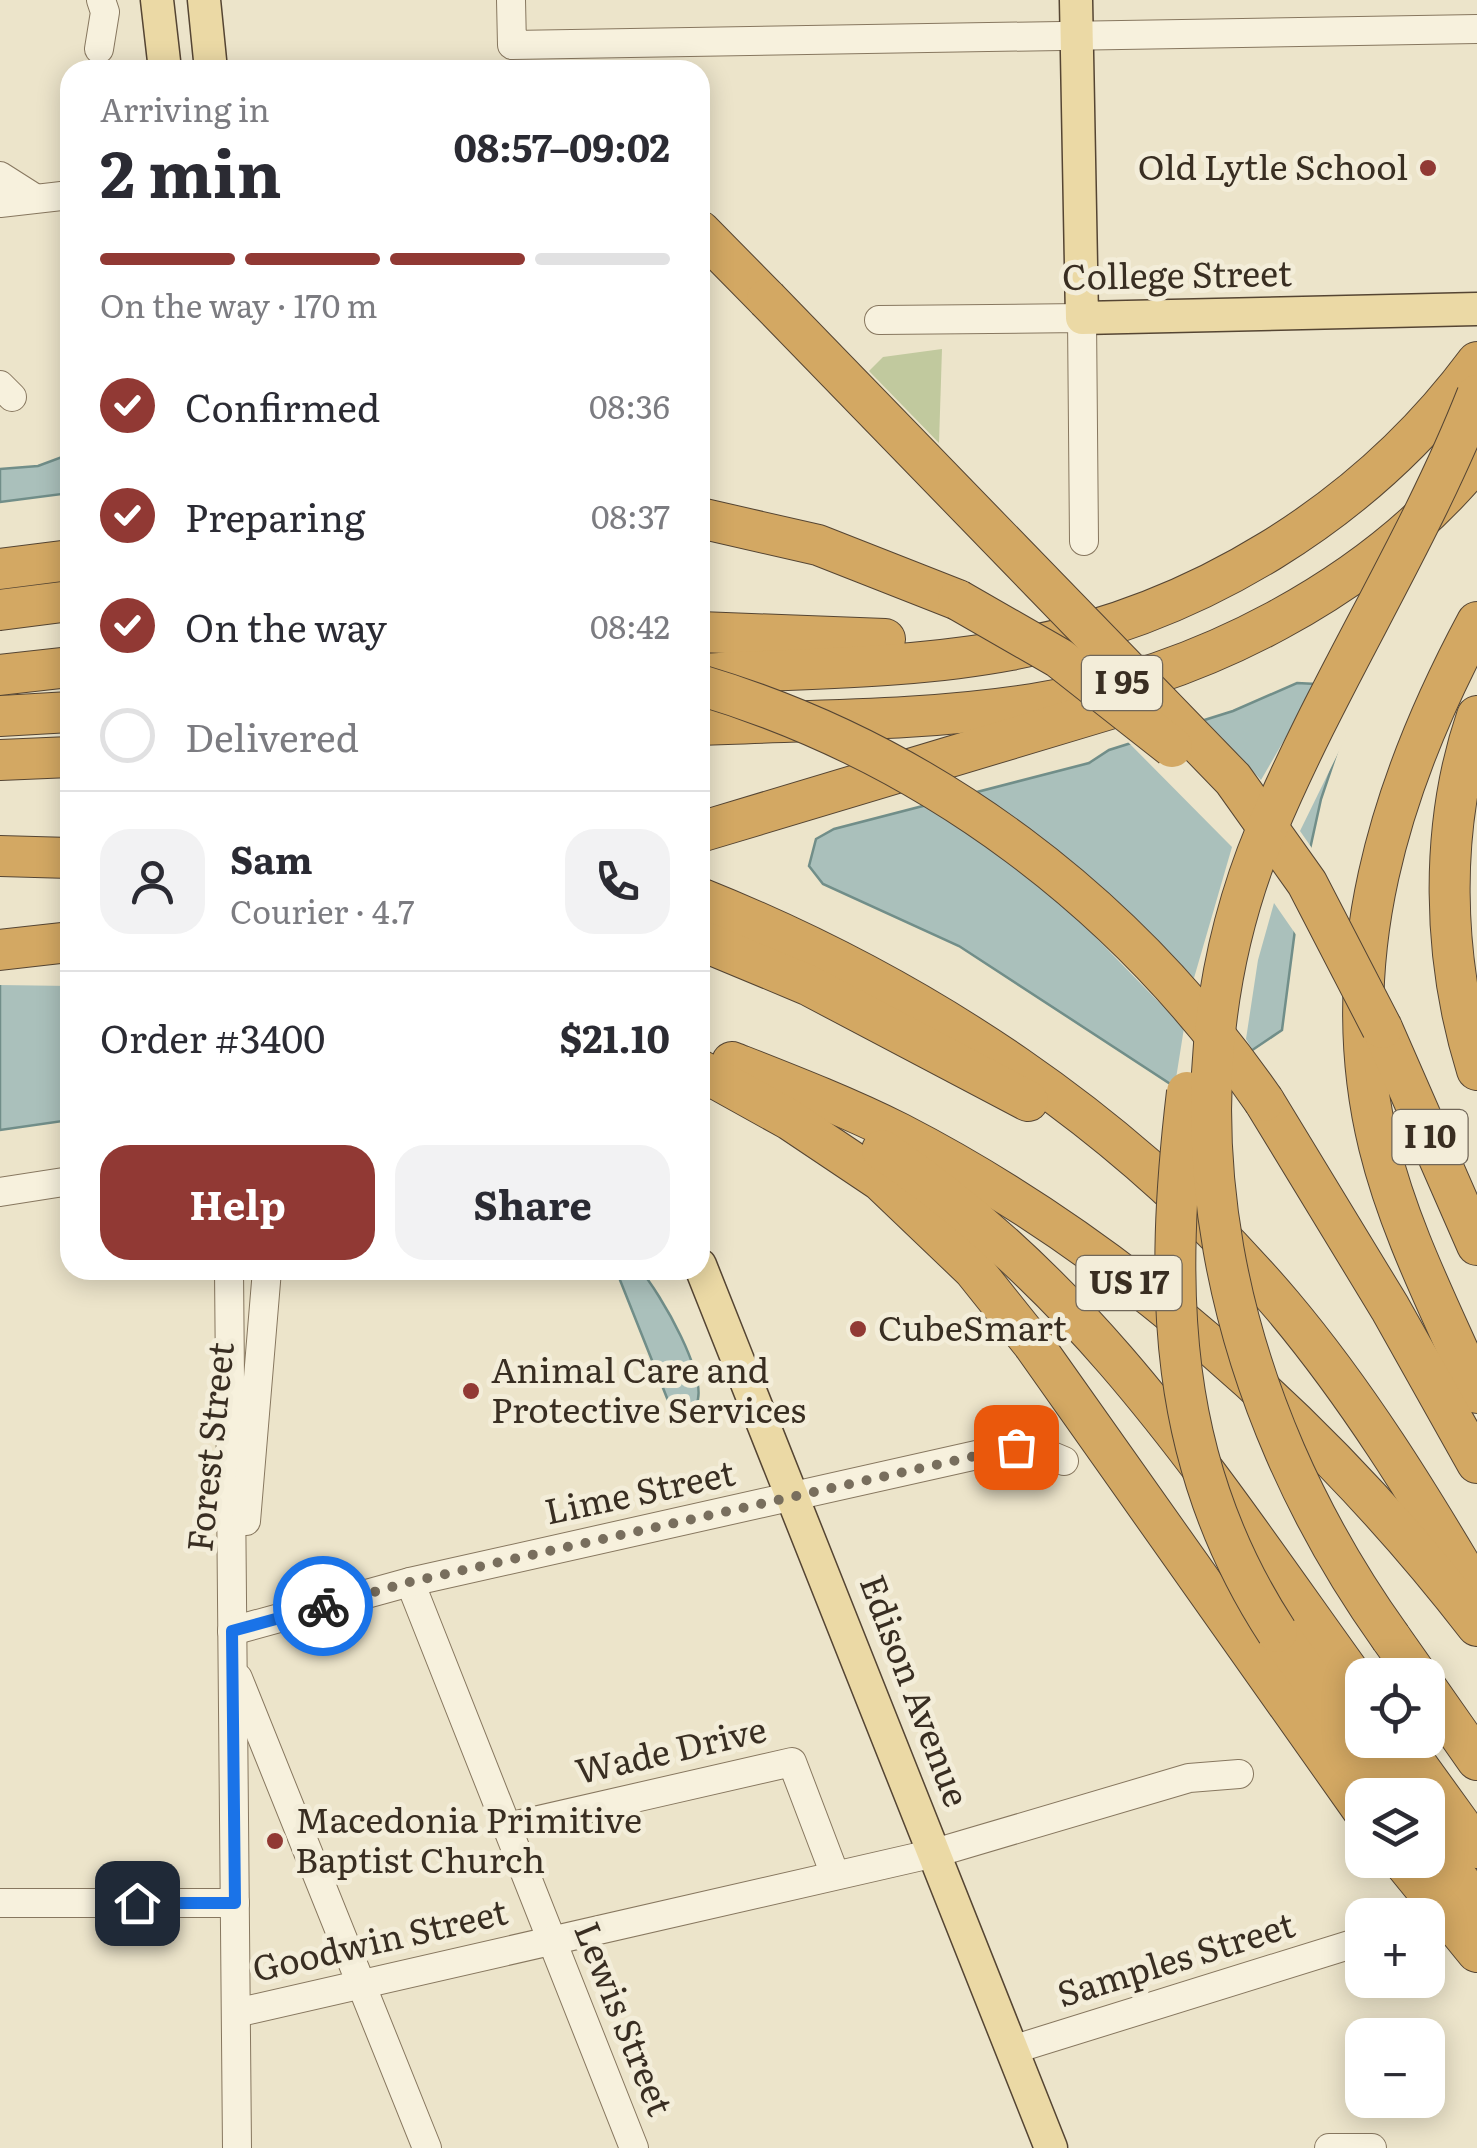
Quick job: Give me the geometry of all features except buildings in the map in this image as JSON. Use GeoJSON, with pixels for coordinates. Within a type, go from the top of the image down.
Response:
{"type":"FeatureCollection","features":[{"type":"Feature","properties":{"kind":"highway"},"geometry":{"type":"LineString","coordinates":[[710,241],[1233,780],[1308,883],[1382,1028]]}},
{"type":"Feature","properties":{"kind":"highway","name":"I 95"},"geometry":{"type":"LineString","coordinates":[[710,673],[988,654],[1073,636],[1162,606],[1242,568],[1321,516],[1404,447],[1477,362]]}},
{"type":"Feature","properties":{"kind":"highway"},"geometry":{"type":"LineString","coordinates":[[1383,1778],[1276,1632],[1236,1563],[1198,1464],[1181,1386],[1174,1312],[1191,1064],[1211,978],[1280,798],[1477,396]]}},
{"type":"Feature","properties":{"kind":"highway","name":"I 95"},"geometry":{"type":"LineString","coordinates":[[710,724],[976,711],[1036,703],[1165,670],[1285,615],[1367,561],[1425,512],[1477,460]]}},
{"type":"Feature","properties":{"kind":"highway"},"geometry":{"type":"LineString","coordinates":[[710,520],[818,545],[958,600],[1086,677],[1212,785],[1308,900],[1382,1028]]}},
{"type":"Feature","properties":{"kind":"highway"},"geometry":{"type":"LineString","coordinates":[[0,570],[60,561]]}},
{"type":"Feature","properties":{"kind":"highway"},"geometry":{"type":"LineString","coordinates":[[0,610],[60,602]]}},
{"type":"Feature","properties":{"kind":"highway"},"geometry":{"type":"LineString","coordinates":[[710,632],[945,638],[1065,626],[1162,606]]}},
{"type":"Feature","properties":{"kind":"highway"},"geometry":{"type":"LineString","coordinates":[[710,829],[1090,717],[1186,674],[1285,615]]}},
{"type":"Feature","properties":{"kind":"highway"},"geometry":{"type":"LineString","coordinates":[[1477,622],[1429,718],[1394,813],[1370,912],[1362,1010],[1372,1115],[1389,1180],[1477,1393]]}},
{"type":"Feature","properties":{"kind":"highway"},"geometry":{"type":"LineString","coordinates":[[0,674],[60,668]]}},
{"type":"Feature","properties":{"kind":"highway"},"geometry":{"type":"LineString","coordinates":[[710,688],[792,716],[854,744],[1001,832],[1082,895],[1156,967],[1209,1027],[1264,1101],[1390,1308],[1477,1463]]}},
{"type":"Feature","properties":{"kind":"highway"},"geometry":{"type":"LineString","coordinates":[[0,716],[60,713]]}},
{"type":"Feature","properties":{"kind":"highway"},"geometry":{"type":"LineString","coordinates":[[1477,716],[1459,790],[1450,892],[1458,992],[1477,1070]]}},
{"type":"Feature","properties":{"kind":"highway"},"geometry":{"type":"LineString","coordinates":[[0,760],[60,757]]}},
{"type":"Feature","properties":{"kind":"highway"},"geometry":{"type":"LineString","coordinates":[[0,784],[60,784]]}},
{"type":"Feature","properties":{"kind":"highway"},"geometry":{"type":"LineString","coordinates":[[0,856],[60,858]]}},
{"type":"Feature","properties":{"kind":"highway"},"geometry":{"type":"LineString","coordinates":[[1244,891],[1220,988],[1210,1088],[1214,1188],[1226,1270],[1256,1383],[1294,1476],[1341,1564],[1405,1658]]}},
{"type":"Feature","properties":{"kind":"highway"},"geometry":{"type":"LineString","coordinates":[[710,902],[810,946],[955,1026],[1096,1124],[1200,1217],[1330,1364],[1403,1472],[1477,1593]]}},
{"type":"Feature","properties":{"kind":"highway"},"geometry":{"type":"LineString","coordinates":[[0,952],[60,943]]}},
{"type":"Feature","properties":{"kind":"highway"},"geometry":{"type":"LineString","coordinates":[[710,944],[822,992],[1042,1108],[1148,1175],[1200,1217]]}},
{"type":"Feature","properties":{"kind":"highway"},"geometry":{"type":"LineString","coordinates":[[0,952],[60,955]]}},
{"type":"Feature","properties":{"kind":"highway","name":"I 10"},"geometry":{"type":"LineString","coordinates":[[1382,1028],[1477,1245]]}},
{"type":"Feature","properties":{"kind":"highway","name":"US 17"},"geometry":{"type":"LineString","coordinates":[[710,1054],[902,1135],[1003,1194],[1099,1260],[1220,1356],[1289,1419],[1380,1512],[1477,1626]]}},
{"type":"Feature","properties":{"kind":"highway"},"geometry":{"type":"LineString","coordinates":[[751,1070],[838,1122],[948,1197],[1058,1293],[1144,1392],[1345,1667]]}},
{"type":"Feature","properties":{"kind":"highway"},"geometry":{"type":"LineString","coordinates":[[710,1076],[790,1120],[881,1181],[973,1269],[1033,1344],[1345,1785]]}},
{"type":"Feature","properties":{"kind":"highway"},"geometry":{"type":"LineString","coordinates":[[1445,1714],[1477,1760]]}},
{"type":"Feature","properties":{"kind":"highway"},"geometry":{"type":"LineString","coordinates":[[1412,1758],[1477,1848]]}},
{"type":"Feature","properties":{"kind":"highway"},"geometry":{"type":"LineString","coordinates":[[1445,1861],[1477,1905]]}},
{"type":"Feature","properties":{"kind":"highway"},"geometry":{"type":"LineString","coordinates":[[1417,1878],[1477,1952]]}},
{"type":"Feature","properties":{"kind":"main road"},"geometry":{"type":"LineString","coordinates":[[157,0],[164,60]]}},
{"type":"Feature","properties":{"kind":"main road"},"geometry":{"type":"LineString","coordinates":[[204,0],[210,60]]}},
{"type":"Feature","properties":{"kind":"main road"},"geometry":{"type":"LineString","coordinates":[[1076,0],[1082,318]]}},
{"type":"Feature","properties":{"kind":"main road","name":"College Street"},"geometry":{"type":"LineString","coordinates":[[1082,318],[1477,310]]}},
{"type":"Feature","properties":{"kind":"main road","name":"Edison Avenue"},"geometry":{"type":"LineString","coordinates":[[706,1280],[1051,2148]]}},
{"type":"Feature","properties":{"kind":"street"},"geometry":{"type":"LineString","coordinates":[[99,49],[105,12],[101,0]]}},
{"type":"Feature","properties":{"kind":"street"},"geometry":{"type":"LineString","coordinates":[[511,0],[512,44],[1477,29]]}},
{"type":"Feature","properties":{"kind":"street"},"geometry":{"type":"LineString","coordinates":[[0,176],[34,197]]}},
{"type":"Feature","properties":{"kind":"street"},"geometry":{"type":"LineString","coordinates":[[34,197],[60,184]]}},
{"type":"Feature","properties":{"kind":"street"},"geometry":{"type":"LineString","coordinates":[[0,202],[60,196]]}},
{"type":"Feature","properties":{"kind":"street"},"geometry":{"type":"LineString","coordinates":[[1082,318],[1084,541]]}},
{"type":"Feature","properties":{"kind":"street","name":"College Street"},"geometry":{"type":"LineString","coordinates":[[880,320],[1082,318]]}},
{"type":"Feature","properties":{"kind":"street"},"geometry":{"type":"LineString","coordinates":[[0,1192],[60,1183]]}},
{"type":"Feature","properties":{"kind":"street","name":"Forest Street"},"geometry":{"type":"LineString","coordinates":[[230,1280],[237,2148]]}},
{"type":"Feature","properties":{"kind":"street","name":"Forest Street"},"geometry":{"type":"LineString","coordinates":[[232,1631],[255,1444],[266,1280]]}},
{"type":"Feature","properties":{"kind":"street","name":"Lime Street"},"geometry":{"type":"LineString","coordinates":[[232,1631],[410,1582],[1016,1447],[1042,1450],[1064,1461]]}},
{"type":"Feature","properties":{"kind":"street","name":"Lewis Street"},"geometry":{"type":"LineString","coordinates":[[410,1582],[634,2148]]}},
{"type":"Feature","properties":{"kind":"street"},"geometry":{"type":"LineString","coordinates":[[232,1663],[365,1985],[427,2148]]}},
{"type":"Feature","properties":{"kind":"street","name":"Wade Drive"},"geometry":{"type":"LineString","coordinates":[[508,1826],[792,1762],[834,1875]]}},
{"type":"Feature","properties":{"kind":"street","name":"Goodwin Street"},"geometry":{"type":"LineString","coordinates":[[236,2012],[935,1853],[1205,1774],[1239,1774]]}},
{"type":"Feature","properties":{"kind":"street","name":"Goodwin Street"},"geometry":{"type":"LineString","coordinates":[[0,1903],[235,1903]]}},
{"type":"Feature","properties":{"kind":"street","name":"Samples Street"},"geometry":{"type":"LineString","coordinates":[[1012,2050],[1345,1946]]}},
{"type":"Feature","properties":{"kind":"street"},"geometry":{"type":"LineString","coordinates":[[1329,2148],[1372,2148]]}},
{"type":"Feature","properties":{"kind":"green space"},"geometry":{"type":"Polygon","coordinates":[[[942,349],[939,443],[869,371],[883,357],[942,349]]]}},
{"type":"Feature","properties":{"kind":"water"},"geometry":{"type":"Polygon","coordinates":[[[60,458],[60,494],[0,502],[0,469],[38,466],[60,458]]]}},
{"type":"Feature","properties":{"kind":"water"},"geometry":{"type":"Polygon","coordinates":[[[1297,683],[1316,684],[1339,746],[1321,799],[1299,899],[1282,1030],[1248,1053],[1172,1085],[959,946],[823,884],[809,866],[816,839],[834,829],[1089,763],[1109,750],[1233,711],[1297,683]]]}},
{"type":"Feature","properties":{"kind":"water"},"geometry":{"type":"Polygon","coordinates":[[[0,951],[60,952],[60,1121],[0,1130],[0,951]]]}},
{"type":"Feature","properties":{"kind":"water"},"geometry":{"type":"Polygon","coordinates":[[[620,1280],[647,1280],[690,1357],[696,1376],[696,1405],[676,1412],[620,1280]]]}},
{"type":"Feature","properties":{"kind":"pier"},"geometry":{"type":"Polygon","coordinates":[[[1343,706],[1346,737],[1300,831],[1314,851],[1299,939],[1274,903],[1258,960],[1246,1039],[1255,1054],[1233,1073],[1174,1091],[1184,1028],[1074,915],[988,847],[919,803],[974,789],[1096,882],[1194,978],[1232,847],[1125,739],[1200,715],[1261,780],[1301,711],[1343,706]]]}},
{"type":"Feature","properties":{"kind":"pier"},"geometry":{"type":"Polygon","coordinates":[[[0,946],[60,947],[60,986],[0,985],[0,946]]]}},
{"type":"Feature","properties":{"kind":"way so far"},"geometry":{"type":"LineString","coordinates":[[323,1606],[410,1582],[1016,1447]]}},
{"type":"Feature","properties":{"kind":"place","name":"Old Lytle School"},"geometry":{"type":"Point","coordinates":[1428,168]}},
{"type":"Feature","properties":{"kind":"place","name":"CubeSmart"},"geometry":{"type":"Point","coordinates":[858,1329]}},
{"type":"Feature","properties":{"kind":"place","name":"Animal Care and Protective Services"},"geometry":{"type":"Point","coordinates":[471,1391]}},
{"type":"Feature","properties":{"kind":"place","name":"Macedonia Primitive Baptist Church"},"geometry":{"type":"Point","coordinates":[275,1841]}},
{"type":"Feature","properties":{"kind":"route"},"geometry":{"type":"LineString","coordinates":[[137,1903],[235,1903],[232,1631],[323,1606]]}}]}
